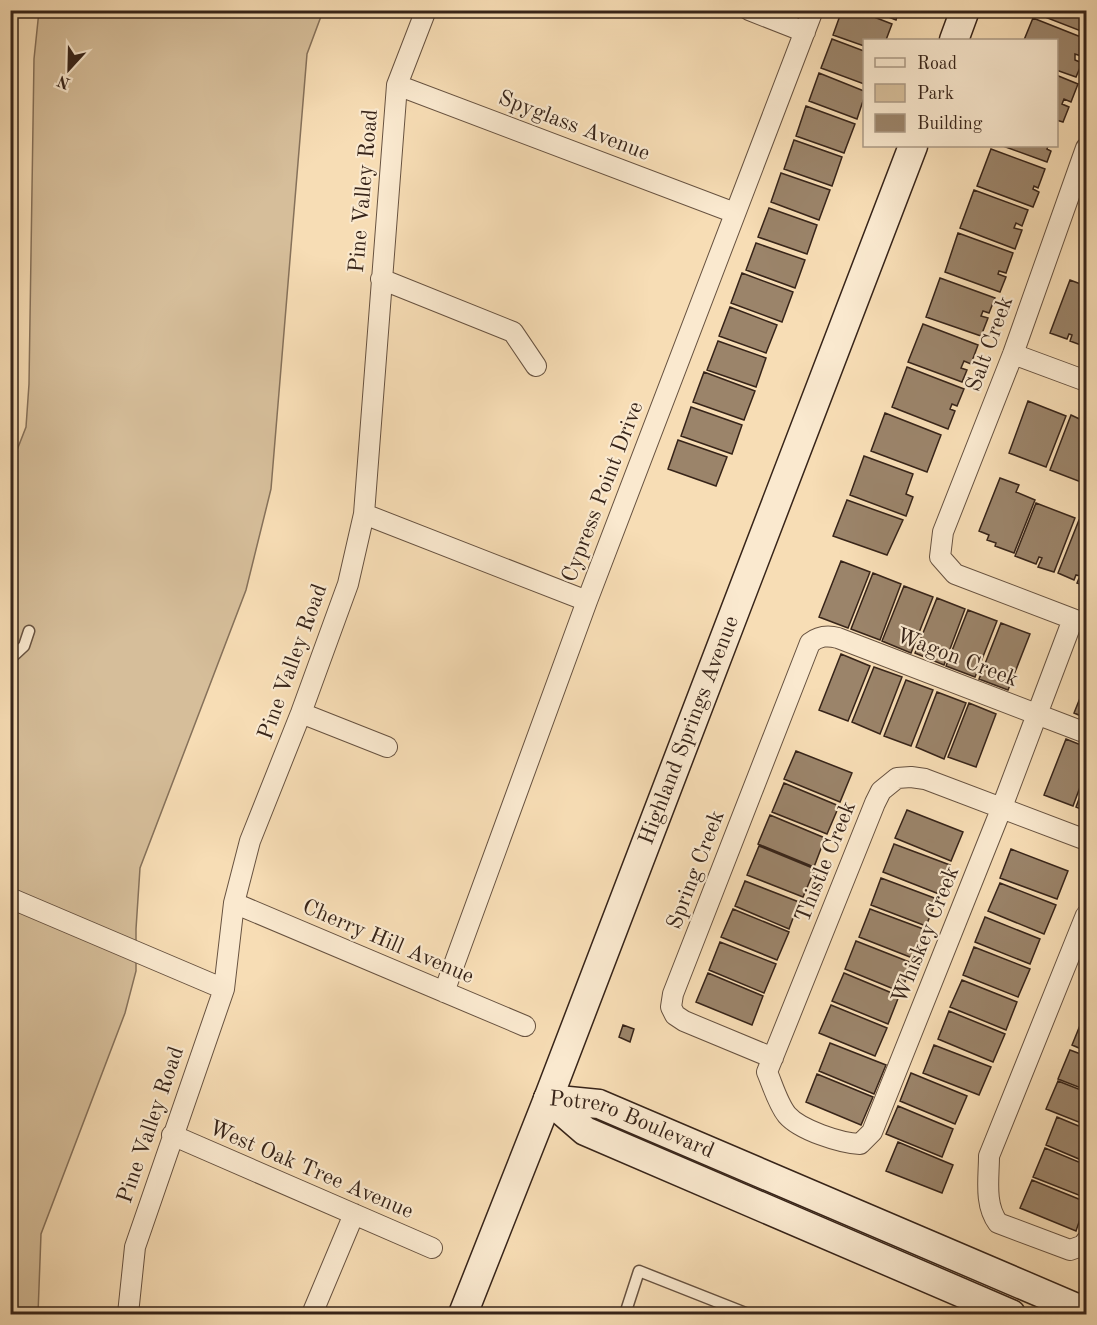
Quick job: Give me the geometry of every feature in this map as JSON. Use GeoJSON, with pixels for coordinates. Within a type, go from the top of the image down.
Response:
{"type":"FeatureCollection","features":[{"type":"Feature","properties":{"kind":"street","name":"Pine Valley Road"},"geometry":{"type":"LineString","coordinates":[[128,1314],[135,1248],[224,988],[234,903],[250,841],[302,713],[348,584],[364,514],[397,85],[426,10]]}},
{"type":"Feature","properties":{"kind":"street"},"geometry":{"type":"LineString","coordinates":[[749,10],[805,32]]}},
{"type":"Feature","properties":{"kind":"street","name":"Cypress Point Drive"},"geometry":{"type":"LineString","coordinates":[[444,992],[587,601],[813,10]]}},
{"type":"Feature","properties":{"kind":"street"},"geometry":{"type":"LineString","coordinates":[[954,39],[965,10]]}},
{"type":"Feature","properties":{"kind":"street","name":"Spyglass Avenue"},"geometry":{"type":"LineString","coordinates":[[397,85],[735,213]]}},
{"type":"Feature","properties":{"kind":"street","name":"Highland Springs Avenue"},"geometry":{"type":"LineString","coordinates":[[463,1314],[548,1099],[913,147]]}},
{"type":"Feature","properties":{"kind":"street","name":"Salt Creek"},"geometry":{"type":"LineString","coordinates":[[1080,622],[955,574],[940,557],[944,532],[1013,354],[1086,148]]}},
{"type":"Feature","properties":{"kind":"street"},"geometry":{"type":"LineString","coordinates":[[381,279],[513,332],[536,366]]}},
{"type":"Feature","properties":{"kind":"street"},"geometry":{"type":"LineString","coordinates":[[1013,354],[1086,381]]}},
{"type":"Feature","properties":{"kind":"street"},"geometry":{"type":"LineString","coordinates":[[364,514],[587,601]]}},
{"type":"Feature","properties":{"kind":"street","name":"Whiskey Creek"},"geometry":{"type":"LineString","coordinates":[[770,1065],[786,1113],[794,1121],[848,1143],[860,1144],[868,1139],[879,1120],[1037,714],[1080,622]]}},
{"type":"Feature","properties":{"kind":"street","name":"Wagon Creek"},"geometry":{"type":"LineString","coordinates":[[810,643],[828,636],[838,638],[1086,733]]}},
{"type":"Feature","properties":{"kind":"street","name":"Spring Creek"},"geometry":{"type":"LineString","coordinates":[[770,1065],[693,1026],[675,1015],[671,1007],[673,994],[810,643]]}},
{"type":"Feature","properties":{"kind":"street"},"geometry":{"type":"LineString","coordinates":[[302,713],[387,747]]}},
{"type":"Feature","properties":{"kind":"street","name":"Thistle Creek"},"geometry":{"type":"LineString","coordinates":[[770,1065],[881,791],[897,778],[925,779],[1086,840]]}},
{"type":"Feature","properties":{"kind":"street"},"geometry":{"type":"LineString","coordinates":[[10,898],[224,988]]}},
{"type":"Feature","properties":{"kind":"street","name":"Cherry Hill Avenue"},"geometry":{"type":"LineString","coordinates":[[234,903],[525,1026]]}},
{"type":"Feature","properties":{"kind":"street"},"geometry":{"type":"LineString","coordinates":[[1086,915],[989,1156],[990,1204],[998,1223],[1070,1250],[1084,1245],[1086,1241]]}},
{"type":"Feature","properties":{"kind":"street","name":"Potrero Boulevard"},"geometry":{"type":"LineString","coordinates":[[548,1099],[599,1104],[1086,1312]]}},
{"type":"Feature","properties":{"kind":"street","name":"Potrero Boulevard"},"geometry":{"type":"LineString","coordinates":[[548,1099],[585,1131],[1011,1314]]}},
{"type":"Feature","properties":{"kind":"street","name":"West Oak Tree Avenue"},"geometry":{"type":"LineString","coordinates":[[172,1135],[432,1248]]}},
{"type":"Feature","properties":{"kind":"street"},"geometry":{"type":"LineString","coordinates":[[312,1314],[354,1214]]}},
{"type":"Feature","properties":{"kind":"lane"},"geometry":{"type":"LineString","coordinates":[[10,659],[24,646],[29,631]]}},
{"type":"Feature","properties":{"kind":"lane"},"geometry":{"type":"LineString","coordinates":[[625,1314],[639,1271],[748,1314]]}},
{"type":"Feature","properties":{"kind":"green space"},"geometry":{"type":"Polygon","coordinates":[[[39,11],[323,11],[307,54],[271,489],[246,590],[140,868],[136,971],[125,1013],[41,1234],[38,1314],[10,1314],[10,468],[26,427],[29,384],[34,59],[39,11]]]}},
{"type":"Feature","properties":{"kind":"building"},"geometry":{"type":"Polygon","coordinates":[[[842,10],[856,10],[892,24],[886,39],[863,39],[863,46],[833,35],[842,10]]]}},
{"type":"Feature","properties":{"kind":"building"},"geometry":{"type":"Polygon","coordinates":[[[871,10],[899,10],[896,20],[871,10]]]}},
{"type":"Feature","properties":{"kind":"building"},"geometry":{"type":"Polygon","coordinates":[[[1032,10],[1086,10],[1086,33],[1032,12],[1032,10]]]}},
{"type":"Feature","properties":{"kind":"building"},"geometry":{"type":"Polygon","coordinates":[[[1033,18],[1086,39],[1081,56],[1075,54],[1075,60],[1082,63],[1076,77],[1058,71],[1058,39],[1024,39],[1033,18]]]}},
{"type":"Feature","properties":{"kind":"building"},"geometry":{"type":"Polygon","coordinates":[[[832,39],[863,51],[863,84],[821,68],[832,39]]]}},
{"type":"Feature","properties":{"kind":"building"},"geometry":{"type":"Polygon","coordinates":[[[819,73],[863,91],[863,101],[857,119],[809,101],[819,73]]]}},
{"type":"Feature","properties":{"kind":"building"},"geometry":{"type":"Polygon","coordinates":[[[1058,76],[1078,84],[1071,102],[1064,99],[1062,104],[1069,107],[1063,122],[1058,121],[1058,76]]]}},
{"type":"Feature","properties":{"kind":"building"},"geometry":{"type":"Polygon","coordinates":[[[806,106],[855,124],[844,153],[796,136],[806,106]]]}},
{"type":"Feature","properties":{"kind":"building"},"geometry":{"type":"Polygon","coordinates":[[[794,140],[842,157],[832,186],[784,169],[794,140]]]}},
{"type":"Feature","properties":{"kind":"building"},"geometry":{"type":"Polygon","coordinates":[[[1006,147],[1048,147],[1051,151],[1047,162],[1006,147]]]}},
{"type":"Feature","properties":{"kind":"building"},"geometry":{"type":"Polygon","coordinates":[[[991,149],[1045,169],[1038,188],[1034,186],[1033,189],[1039,192],[1033,207],[977,186],[991,149]]]}},
{"type":"Feature","properties":{"kind":"building"},"geometry":{"type":"Polygon","coordinates":[[[781,173],[830,190],[819,220],[771,202],[781,173]]]}},
{"type":"Feature","properties":{"kind":"building"},"geometry":{"type":"Polygon","coordinates":[[[974,190],[1028,210],[1022,226],[1016,223],[1014,228],[1022,230],[1015,249],[960,228],[974,190]]]}},
{"type":"Feature","properties":{"kind":"building"},"geometry":{"type":"Polygon","coordinates":[[[769,208],[817,225],[807,254],[758,237],[769,208]]]}},
{"type":"Feature","properties":{"kind":"building"},"geometry":{"type":"Polygon","coordinates":[[[958,233],[1013,253],[1006,273],[999,271],[998,274],[1006,277],[1000,292],[945,272],[958,233]]]}},
{"type":"Feature","properties":{"kind":"building"},"geometry":{"type":"Polygon","coordinates":[[[756,243],[805,260],[795,288],[746,270],[756,243]]]}},
{"type":"Feature","properties":{"kind":"building"},"geometry":{"type":"Polygon","coordinates":[[[742,273],[793,292],[782,322],[731,303],[742,273]]]}},
{"type":"Feature","properties":{"kind":"building"},"geometry":{"type":"Polygon","coordinates":[[[940,278],[995,298],[989,313],[983,311],[981,316],[988,318],[981,336],[926,317],[940,278]]]}},
{"type":"Feature","properties":{"kind":"building"},"geometry":{"type":"Polygon","coordinates":[[[1070,280],[1086,286],[1086,347],[1070,341],[1072,335],[1069,334],[1067,339],[1050,333],[1070,280]]]}},
{"type":"Feature","properties":{"kind":"building"},"geometry":{"type":"Polygon","coordinates":[[[730,307],[777,325],[766,353],[719,336],[730,307]]]}},
{"type":"Feature","properties":{"kind":"building"},"geometry":{"type":"Polygon","coordinates":[[[923,324],[978,345],[971,364],[964,361],[961,368],[967,370],[962,382],[908,362],[923,324]]]}},
{"type":"Feature","properties":{"kind":"building"},"geometry":{"type":"Polygon","coordinates":[[[718,341],[766,358],[756,387],[707,370],[718,341]]]}},
{"type":"Feature","properties":{"kind":"building"},"geometry":{"type":"Polygon","coordinates":[[[907,367],[964,389],[957,406],[952,404],[950,409],[955,411],[948,429],[892,407],[907,367]]]}},
{"type":"Feature","properties":{"kind":"building"},"geometry":{"type":"Polygon","coordinates":[[[704,372],[755,391],[744,420],[693,402],[704,372]]]}},
{"type":"Feature","properties":{"kind":"building"},"geometry":{"type":"Polygon","coordinates":[[[1028,401],[1066,416],[1046,467],[1009,453],[1028,401]]]}},
{"type":"Feature","properties":{"kind":"building"},"geometry":{"type":"Polygon","coordinates":[[[691,407],[742,425],[732,454],[681,436],[691,407]]]}},
{"type":"Feature","properties":{"kind":"building"},"geometry":{"type":"Polygon","coordinates":[[[885,413],[941,435],[927,472],[871,451],[885,413]]]}},
{"type":"Feature","properties":{"kind":"building"},"geometry":{"type":"Polygon","coordinates":[[[1071,415],[1086,422],[1086,484],[1050,470],[1071,415]]]}},
{"type":"Feature","properties":{"kind":"building"},"geometry":{"type":"Polygon","coordinates":[[[678,440],[727,457],[716,486],[668,469],[678,440]]]}},
{"type":"Feature","properties":{"kind":"building"},"geometry":{"type":"Polygon","coordinates":[[[864,456],[913,474],[906,494],[913,497],[906,516],[850,495],[864,456]]]}},
{"type":"Feature","properties":{"kind":"building"},"geometry":{"type":"Polygon","coordinates":[[[1000,478],[1019,485],[1016,492],[1035,500],[1014,553],[995,546],[996,543],[987,540],[989,535],[979,531],[1000,478]]]}},
{"type":"Feature","properties":{"kind":"building"},"geometry":{"type":"Polygon","coordinates":[[[847,500],[903,520],[887,555],[833,536],[847,500]]]}},
{"type":"Feature","properties":{"kind":"building"},"geometry":{"type":"Polygon","coordinates":[[[1036,503],[1075,518],[1054,572],[1038,567],[1042,558],[1039,557],[1036,564],[1015,556],[1036,503]]]}},
{"type":"Feature","properties":{"kind":"building"},"geometry":{"type":"Polygon","coordinates":[[[1079,520],[1086,523],[1086,586],[1077,583],[1080,576],[1076,575],[1074,580],[1058,573],[1079,520]]]}},
{"type":"Feature","properties":{"kind":"building"},"geometry":{"type":"Polygon","coordinates":[[[841,561],[870,572],[848,628],[819,617],[841,561]]]}},
{"type":"Feature","properties":{"kind":"building"},"geometry":{"type":"Polygon","coordinates":[[[873,573],[901,584],[880,640],[851,629],[873,573]]]}},
{"type":"Feature","properties":{"kind":"building"},"geometry":{"type":"Polygon","coordinates":[[[904,586],[933,597],[911,653],[882,641],[904,586]]]}},
{"type":"Feature","properties":{"kind":"building"},"geometry":{"type":"Polygon","coordinates":[[[937,598],[965,609],[944,665],[915,653],[937,598]]]}},
{"type":"Feature","properties":{"kind":"building"},"geometry":{"type":"Polygon","coordinates":[[[968,610],[997,621],[975,677],[946,666],[968,610]]]}},
{"type":"Feature","properties":{"kind":"building"},"geometry":{"type":"Polygon","coordinates":[[[1001,623],[1030,634],[1008,690],[979,679],[1001,623]]]}},
{"type":"Feature","properties":{"kind":"building"},"geometry":{"type":"Polygon","coordinates":[[[841,654],[870,666],[848,721],[819,710],[841,654]]]}},
{"type":"Feature","properties":{"kind":"building"},"geometry":{"type":"Polygon","coordinates":[[[874,667],[902,677],[880,734],[852,722],[874,667]]]}},
{"type":"Feature","properties":{"kind":"building"},"geometry":{"type":"Polygon","coordinates":[[[906,680],[933,690],[911,746],[884,736],[906,680]]]}},
{"type":"Feature","properties":{"kind":"building"},"geometry":{"type":"Polygon","coordinates":[[[1086,683],[1086,718],[1074,713],[1086,683]]]}},
{"type":"Feature","properties":{"kind":"building"},"geometry":{"type":"Polygon","coordinates":[[[937,692],[966,703],[944,759],[916,747],[937,692]]]}},
{"type":"Feature","properties":{"kind":"building"},"geometry":{"type":"Polygon","coordinates":[[[969,703],[996,714],[976,767],[948,757],[969,703]]]}},
{"type":"Feature","properties":{"kind":"building"},"geometry":{"type":"Polygon","coordinates":[[[1066,739],[1086,747],[1086,771],[1073,806],[1044,795],[1066,739]]]}},
{"type":"Feature","properties":{"kind":"building"},"geometry":{"type":"Polygon","coordinates":[[[796,751],[852,773],[840,802],[784,779],[796,751]]]}},
{"type":"Feature","properties":{"kind":"building"},"geometry":{"type":"Polygon","coordinates":[[[1086,780],[1086,811],[1076,807],[1086,780]]]}},
{"type":"Feature","properties":{"kind":"building"},"geometry":{"type":"Polygon","coordinates":[[[784,783],[839,806],[827,834],[772,812],[784,783]]]}},
{"type":"Feature","properties":{"kind":"building"},"geometry":{"type":"Polygon","coordinates":[[[907,810],[963,832],[951,861],[895,838],[907,810]]]}},
{"type":"Feature","properties":{"kind":"building"},"geometry":{"type":"Polygon","coordinates":[[[770,815],[825,838],[814,867],[758,844],[770,815]]]}},
{"type":"Feature","properties":{"kind":"building"},"geometry":{"type":"Polygon","coordinates":[[[894,844],[950,865],[939,894],[883,872],[894,844]]]}},
{"type":"Feature","properties":{"kind":"building"},"geometry":{"type":"Polygon","coordinates":[[[759,846],[815,869],[803,897],[747,875],[759,846]]]}},
{"type":"Feature","properties":{"kind":"building"},"geometry":{"type":"Polygon","coordinates":[[[1011,849],[1068,871],[1057,899],[1000,878],[1011,849]]]}},
{"type":"Feature","properties":{"kind":"building"},"geometry":{"type":"Polygon","coordinates":[[[881,878],[937,899],[926,926],[871,905],[881,878]]]}},
{"type":"Feature","properties":{"kind":"building"},"geometry":{"type":"Polygon","coordinates":[[[745,881],[799,902],[789,929],[735,906],[745,881]]]}},
{"type":"Feature","properties":{"kind":"building"},"geometry":{"type":"Polygon","coordinates":[[[1000,883],[1056,905],[1044,934],[988,911],[1000,883]]]}},
{"type":"Feature","properties":{"kind":"building"},"geometry":{"type":"Polygon","coordinates":[[[733,909],[789,932],[777,960],[721,937],[733,909]]]}},
{"type":"Feature","properties":{"kind":"building"},"geometry":{"type":"Polygon","coordinates":[[[870,909],[926,930],[915,959],[859,937],[870,909]]]}},
{"type":"Feature","properties":{"kind":"building"},"geometry":{"type":"Polygon","coordinates":[[[985,917],[1040,939],[1030,964],[975,942],[985,917]]]}},
{"type":"Feature","properties":{"kind":"building"},"geometry":{"type":"Polygon","coordinates":[[[856,941],[912,963],[901,992],[845,969],[856,941]]]}},
{"type":"Feature","properties":{"kind":"building"},"geometry":{"type":"Polygon","coordinates":[[[720,942],[776,964],[764,993],[709,970],[720,942]]]}},
{"type":"Feature","properties":{"kind":"building"},"geometry":{"type":"Polygon","coordinates":[[[974,947],[1030,969],[1018,997],[963,975],[974,947]]]}},
{"type":"Feature","properties":{"kind":"building"},"geometry":{"type":"Polygon","coordinates":[[[708,973],[763,996],[752,1025],[696,1002],[708,973]]]}},
{"type":"Feature","properties":{"kind":"building"},"geometry":{"type":"Polygon","coordinates":[[[844,973],[899,996],[888,1024],[832,1001],[844,973]]]}},
{"type":"Feature","properties":{"kind":"building"},"geometry":{"type":"Polygon","coordinates":[[[962,980],[1017,1002],[1006,1030],[950,1007],[962,980]]]}},
{"type":"Feature","properties":{"kind":"building"},"geometry":{"type":"Polygon","coordinates":[[[831,1005],[887,1028],[875,1056],[819,1033],[831,1005]]]}},
{"type":"Feature","properties":{"kind":"building"},"geometry":{"type":"Polygon","coordinates":[[[949,1011],[1005,1034],[993,1062],[938,1039],[949,1011]]]}},
{"type":"Feature","properties":{"kind":"building"},"geometry":{"type":"Polygon","coordinates":[[[1083,1018],[1086,1019],[1086,1051],[1072,1045],[1083,1018]]]}},
{"type":"Feature","properties":{"kind":"building"},"geometry":{"type":"Polygon","coordinates":[[[623,1025],[634,1029],[630,1042],[619,1037],[623,1025]]]}},
{"type":"Feature","properties":{"kind":"building"},"geometry":{"type":"Polygon","coordinates":[[[830,1043],[886,1065],[874,1094],[819,1071],[830,1043]]]}},
{"type":"Feature","properties":{"kind":"building"},"geometry":{"type":"Polygon","coordinates":[[[934,1045],[991,1067],[979,1095],[923,1073],[934,1045]]]}},
{"type":"Feature","properties":{"kind":"building"},"geometry":{"type":"Polygon","coordinates":[[[1070,1050],[1086,1056],[1086,1090],[1058,1079],[1070,1050]]]}},
{"type":"Feature","properties":{"kind":"building"},"geometry":{"type":"Polygon","coordinates":[[[911,1073],[967,1096],[955,1124],[900,1101],[911,1073]]]}},
{"type":"Feature","properties":{"kind":"building"},"geometry":{"type":"Polygon","coordinates":[[[817,1074],[873,1097],[861,1125],[806,1102],[817,1074]]]}},
{"type":"Feature","properties":{"kind":"building"},"geometry":{"type":"Polygon","coordinates":[[[1058,1081],[1086,1092],[1086,1125],[1046,1109],[1058,1081]]]}},
{"type":"Feature","properties":{"kind":"building"},"geometry":{"type":"Polygon","coordinates":[[[898,1106],[953,1129],[942,1157],[886,1134],[898,1106]]]}},
{"type":"Feature","properties":{"kind":"building"},"geometry":{"type":"Polygon","coordinates":[[[1057,1117],[1086,1129],[1086,1162],[1046,1145],[1057,1117]]]}},
{"type":"Feature","properties":{"kind":"building"},"geometry":{"type":"Polygon","coordinates":[[[898,1142],[953,1165],[942,1193],[886,1171],[898,1142]]]}},
{"type":"Feature","properties":{"kind":"building"},"geometry":{"type":"Polygon","coordinates":[[[1045,1148],[1086,1165],[1086,1198],[1033,1177],[1045,1148]]]}},
{"type":"Feature","properties":{"kind":"building"},"geometry":{"type":"Polygon","coordinates":[[[1032,1180],[1086,1202],[1076,1231],[1020,1208],[1032,1180]]]}}]}
